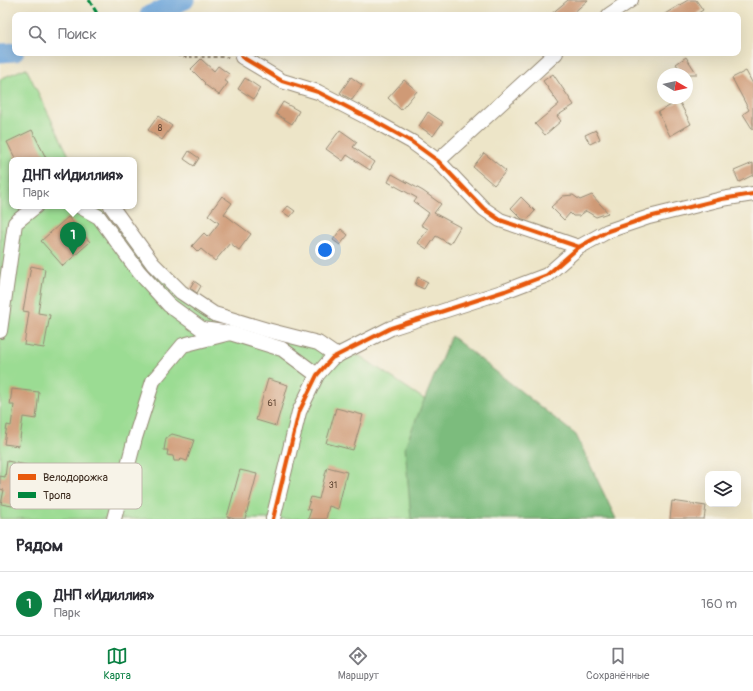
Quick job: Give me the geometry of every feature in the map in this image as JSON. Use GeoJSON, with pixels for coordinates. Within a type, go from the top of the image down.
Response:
{"type":"FeatureCollection","features":[{"type":"Feature","properties":{"kind":"street"},"geometry":{"type":"LineString","coordinates":[[613,12],[631,0]]}},
{"type":"Feature","properties":{"kind":"street"},"geometry":{"type":"LineString","coordinates":[[438,161],[553,56]]}},
{"type":"Feature","properties":{"kind":"street"},"geometry":{"type":"LineString","coordinates":[[242,57],[282,81],[318,92],[412,142],[438,161],[484,209],[500,220],[579,247]]}},
{"type":"Feature","properties":{"kind":"street"},"geometry":{"type":"LineString","coordinates":[[273,519],[299,412],[317,375],[332,358],[391,328],[505,291],[547,274],[579,247],[608,231],[649,217],[722,199],[753,194]]}},
{"type":"Feature","properties":{"kind":"street"},"geometry":{"type":"LineString","coordinates":[[0,331],[15,223],[32,209]]}},
{"type":"Feature","properties":{"kind":"street"},"geometry":{"type":"LineString","coordinates":[[84,209],[99,217],[139,272],[168,305],[202,329],[230,333],[282,349],[317,375]]}},
{"type":"Feature","properties":{"kind":"street"},"geometry":{"type":"LineString","coordinates":[[114,209],[153,264],[181,292],[214,314],[318,343],[337,356]]}},
{"type":"Feature","properties":{"kind":"street"},"geometry":{"type":"LineString","coordinates":[[129,463],[152,381],[183,345],[230,333]]}},
{"type":"Feature","properties":{"kind":"street"},"geometry":{"type":"LineString","coordinates":[[114,519],[117,509]]}},
{"type":"Feature","properties":{"kind":"path"},"geometry":{"type":"LineString","coordinates":[[180,56],[242,57]]}},
{"type":"Feature","properties":{"kind":"green space"},"geometry":{"type":"Polygon","coordinates":[[[26,68],[70,157],[9,157],[9,209],[101,209],[203,316],[360,356],[449,416],[415,519],[0,519],[0,79],[26,68]]]}},
{"type":"Feature","properties":{"kind":"green space"},"geometry":{"type":"Polygon","coordinates":[[[451,336],[576,435],[616,519],[411,519],[405,446],[451,336]]]}},
{"type":"Feature","properties":{"kind":"building"},"geometry":{"type":"Polygon","coordinates":[[[568,0],[588,0],[574,12],[554,12],[568,0]]]}},
{"type":"Feature","properties":{"kind":"building"},"geometry":{"type":"Polygon","coordinates":[[[688,0],[696,0],[703,10],[700,12],[668,12],[688,0]]]}},
{"type":"Feature","properties":{"kind":"building"},"geometry":{"type":"Polygon","coordinates":[[[686,57],[697,74],[693,74],[693,68],[679,68],[676,64],[686,57]]]}},
{"type":"Feature","properties":{"kind":"building"},"geometry":{"type":"Polygon","coordinates":[[[201,59],[214,71],[218,66],[229,74],[224,80],[228,83],[219,95],[204,84],[205,83],[191,69],[201,59]]]}},
{"type":"Feature","properties":{"kind":"building"},"geometry":{"type":"Polygon","coordinates":[[[746,71],[753,84],[753,130],[743,114],[749,110],[732,78],[746,71]]]}},
{"type":"Feature","properties":{"kind":"building"},"geometry":{"type":"Polygon","coordinates":[[[553,74],[574,105],[557,116],[561,121],[545,135],[535,124],[559,104],[543,81],[553,74]]]}},
{"type":"Feature","properties":{"kind":"building"},"geometry":{"type":"Polygon","coordinates":[[[351,77],[362,85],[352,100],[340,93],[351,77]]]}},
{"type":"Feature","properties":{"kind":"building"},"geometry":{"type":"Polygon","coordinates":[[[245,78],[260,88],[254,99],[238,89],[245,78]]]}},
{"type":"Feature","properties":{"kind":"building"},"geometry":{"type":"Polygon","coordinates":[[[404,80],[417,91],[401,110],[388,98],[404,80]]]}},
{"type":"Feature","properties":{"kind":"building"},"geometry":{"type":"Polygon","coordinates":[[[283,102],[299,111],[292,124],[276,114],[283,102]]]}},
{"type":"Feature","properties":{"kind":"building"},"geometry":{"type":"Polygon","coordinates":[[[673,104],[681,104],[691,124],[670,136],[658,112],[673,104]]]}},
{"type":"Feature","properties":{"kind":"building"},"geometry":{"type":"Polygon","coordinates":[[[428,112],[443,122],[433,136],[419,126],[428,112]]]}},
{"type":"Feature","properties":{"kind":"building"},"geometry":{"type":"Polygon","coordinates":[[[158,116],[172,126],[162,140],[148,130],[158,116]]]}},
{"type":"Feature","properties":{"kind":"building"},"geometry":{"type":"Polygon","coordinates":[[[32,130],[46,157],[14,157],[7,142],[32,130]]]}},
{"type":"Feature","properties":{"kind":"building"},"geometry":{"type":"Polygon","coordinates":[[[340,130],[357,142],[353,147],[375,162],[370,170],[347,155],[343,161],[326,149],[340,130]]]}},
{"type":"Feature","properties":{"kind":"building"},"geometry":{"type":"Polygon","coordinates":[[[596,130],[600,139],[590,144],[585,135],[596,130]]]}},
{"type":"Feature","properties":{"kind":"building"},"geometry":{"type":"Polygon","coordinates":[[[189,151],[199,158],[194,166],[184,159],[189,151]]]}},
{"type":"Feature","properties":{"kind":"building"},"geometry":{"type":"Polygon","coordinates":[[[484,153],[506,171],[494,185],[473,167],[484,153]]]}},
{"type":"Feature","properties":{"kind":"building"},"geometry":{"type":"Polygon","coordinates":[[[753,163],[753,175],[739,182],[734,171],[753,163]]]}},
{"type":"Feature","properties":{"kind":"building"},"geometry":{"type":"Polygon","coordinates":[[[392,174],[423,191],[441,204],[434,213],[460,227],[450,244],[436,236],[427,249],[418,243],[428,229],[421,225],[429,213],[414,202],[417,198],[388,182],[392,174]]]}},
{"type":"Feature","properties":{"kind":"building"},"geometry":{"type":"Polygon","coordinates":[[[573,195],[580,200],[592,195],[608,213],[596,217],[586,211],[579,216],[573,216],[570,213],[564,220],[551,207],[563,196],[573,195]]]}},
{"type":"Feature","properties":{"kind":"building"},"geometry":{"type":"Polygon","coordinates":[[[222,196],[232,203],[224,214],[251,234],[239,250],[230,243],[215,261],[201,249],[198,252],[192,246],[204,233],[208,237],[219,223],[208,215],[222,196]]]}},
{"type":"Feature","properties":{"kind":"building"},"geometry":{"type":"Polygon","coordinates":[[[521,197],[535,211],[527,220],[522,219],[511,208],[521,197]]]}},
{"type":"Feature","properties":{"kind":"building"},"geometry":{"type":"Polygon","coordinates":[[[288,206],[295,211],[290,217],[283,212],[288,206]]]}},
{"type":"Feature","properties":{"kind":"building"},"geometry":{"type":"Polygon","coordinates":[[[68,217],[90,242],[63,266],[41,241],[68,217]]]}},
{"type":"Feature","properties":{"kind":"building"},"geometry":{"type":"Polygon","coordinates":[[[341,229],[348,235],[340,245],[333,240],[341,229]]]}},
{"type":"Feature","properties":{"kind":"building"},"geometry":{"type":"Polygon","coordinates":[[[31,266],[45,269],[38,313],[50,315],[44,348],[24,345],[29,312],[23,311],[31,266]]]}},
{"type":"Feature","properties":{"kind":"building"},"geometry":{"type":"Polygon","coordinates":[[[418,277],[428,282],[424,289],[415,285],[418,277]]]}},
{"type":"Feature","properties":{"kind":"building"},"geometry":{"type":"Polygon","coordinates":[[[194,281],[201,286],[197,293],[190,288],[194,281]]]}},
{"type":"Feature","properties":{"kind":"building"},"geometry":{"type":"Polygon","coordinates":[[[268,379],[288,385],[276,426],[256,420],[268,379]]]}},
{"type":"Feature","properties":{"kind":"building"},"geometry":{"type":"Polygon","coordinates":[[[12,389],[39,392],[36,419],[23,417],[19,446],[4,444],[7,425],[11,426],[14,405],[10,405],[12,389]]]}},
{"type":"Feature","properties":{"kind":"building"},"geometry":{"type":"Polygon","coordinates":[[[336,408],[363,415],[353,450],[326,443],[336,408]]]}},
{"type":"Feature","properties":{"kind":"building"},"geometry":{"type":"Polygon","coordinates":[[[172,434],[194,440],[187,461],[181,459],[179,461],[174,461],[173,456],[167,455],[168,450],[164,450],[166,438],[172,434]]]}},
{"type":"Feature","properties":{"kind":"building"},"geometry":{"type":"Polygon","coordinates":[[[7,461],[16,463],[10,463],[10,506],[1,504],[4,490],[0,489],[0,476],[5,477],[7,461]]]}},
{"type":"Feature","properties":{"kind":"building"},"geometry":{"type":"Polygon","coordinates":[[[327,467],[347,472],[338,509],[329,506],[326,519],[308,519],[311,510],[307,509],[311,497],[319,499],[327,467]]]}},
{"type":"Feature","properties":{"kind":"building"},"geometry":{"type":"Polygon","coordinates":[[[240,470],[257,474],[245,519],[235,519],[227,517],[240,470]]]}},
{"type":"Feature","properties":{"kind":"building"},"geometry":{"type":"Polygon","coordinates":[[[672,501],[706,507],[704,519],[670,519],[672,501]]]}},
{"type":"Feature","properties":{"kind":"waterway"},"geometry":{"type":"LineString","coordinates":[[156,12],[185,0]]}},
{"type":"Feature","properties":{"kind":"waterway"},"geometry":{"type":"LineString","coordinates":[[0,53],[12,52]]}},
{"type":"Feature","properties":{"kind":"marked path"},"geometry":{"type":"LineString","coordinates":[[89,0],[96,12]]}},
{"type":"Feature","properties":{"kind":"cycle path"},"geometry":{"type":"LineString","coordinates":[[242,57],[282,81],[318,92],[412,142],[438,161],[484,209],[500,220],[579,247]]}},
{"type":"Feature","properties":{"kind":"cycle path"},"geometry":{"type":"LineString","coordinates":[[273,519],[299,412],[317,375],[332,358],[391,328],[505,291],[547,275],[579,247],[608,231],[649,217],[722,199],[753,194]]}},
{"type":"Feature","properties":{"kind":"place","name":"ДНП «Идиллия»"},"geometry":{"type":"Point","coordinates":[73,255]}}]}
